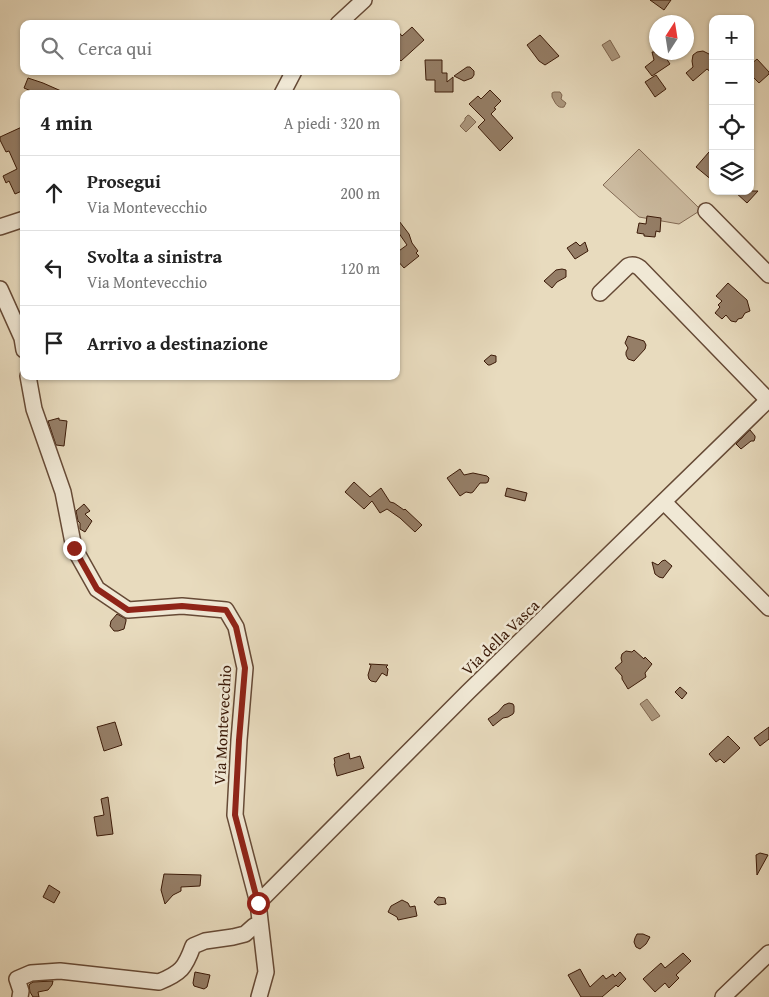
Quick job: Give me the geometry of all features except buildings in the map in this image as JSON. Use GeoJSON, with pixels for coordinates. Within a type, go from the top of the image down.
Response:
{"type":"FeatureCollection","features":[{"type":"Feature","properties":{"kind":"street"},"geometry":{"type":"LineString","coordinates":[[342,20],[364,0]]}},
{"type":"Feature","properties":{"kind":"street"},"geometry":{"type":"LineString","coordinates":[[284,90],[292,75]]}},
{"type":"Feature","properties":{"kind":"street"},"geometry":{"type":"LineString","coordinates":[[706,211],[769,275]]}},
{"type":"Feature","properties":{"kind":"street"},"geometry":{"type":"LineString","coordinates":[[0,227],[20,220]]}},
{"type":"Feature","properties":{"kind":"street"},"geometry":{"type":"LineString","coordinates":[[600,293],[628,266],[635,265],[640,268],[768,399]]}},
{"type":"Feature","properties":{"kind":"street"},"geometry":{"type":"LineString","coordinates":[[0,289],[20,334]]}},
{"type":"Feature","properties":{"kind":"street","name":"Via Montevecchio"},"geometry":{"type":"LineString","coordinates":[[29,380],[34,409],[63,492],[74,548],[97,589],[128,610],[182,606],[226,610],[236,627],[245,668],[235,815],[258,903]]}},
{"type":"Feature","properties":{"kind":"street","name":"Via della Vasca"},"geometry":{"type":"LineString","coordinates":[[258,903],[468,692],[768,399]]}},
{"type":"Feature","properties":{"kind":"street"},"geometry":{"type":"LineString","coordinates":[[664,502],[769,608]]}},
{"type":"Feature","properties":{"kind":"street"},"geometry":{"type":"LineString","coordinates":[[258,903],[266,972],[259,997]]}},
{"type":"Feature","properties":{"kind":"street"},"geometry":{"type":"LineString","coordinates":[[20,997],[21,991],[17,980],[31,973],[60,971],[159,982],[173,976],[187,962],[193,946],[205,940],[245,934],[254,926],[260,926]]}},
{"type":"Feature","properties":{"kind":"street"},"geometry":{"type":"LineString","coordinates":[[723,997],[769,953]]}},
{"type":"Feature","properties":{"kind":"shaded area"},"geometry":{"type":"Polygon","coordinates":[[[610,40],[620,57],[612,61],[602,45],[610,40]]]}},
{"type":"Feature","properties":{"kind":"shaded area"},"geometry":{"type":"Polygon","coordinates":[[[554,92],[560,92],[562,95],[561,99],[566,103],[564,107],[560,107],[555,103],[552,97],[554,92]]]}},
{"type":"Feature","properties":{"kind":"shaded area"},"geometry":{"type":"Polygon","coordinates":[[[468,115],[476,122],[466,132],[460,126],[468,115]]]}},
{"type":"Feature","properties":{"kind":"shaded area"},"geometry":{"type":"Polygon","coordinates":[[[639,149],[701,210],[679,224],[639,217],[603,185],[639,149]]]}},
{"type":"Feature","properties":{"kind":"shaded area"},"geometry":{"type":"Polygon","coordinates":[[[647,699],[660,716],[652,721],[640,704],[647,699]]]}},
{"type":"Feature","properties":{"kind":"route"},"geometry":{"type":"LineString","coordinates":[[74,548],[97,589],[128,610],[182,606],[226,610],[236,627],[245,668],[235,815],[258,903]]}}]}
